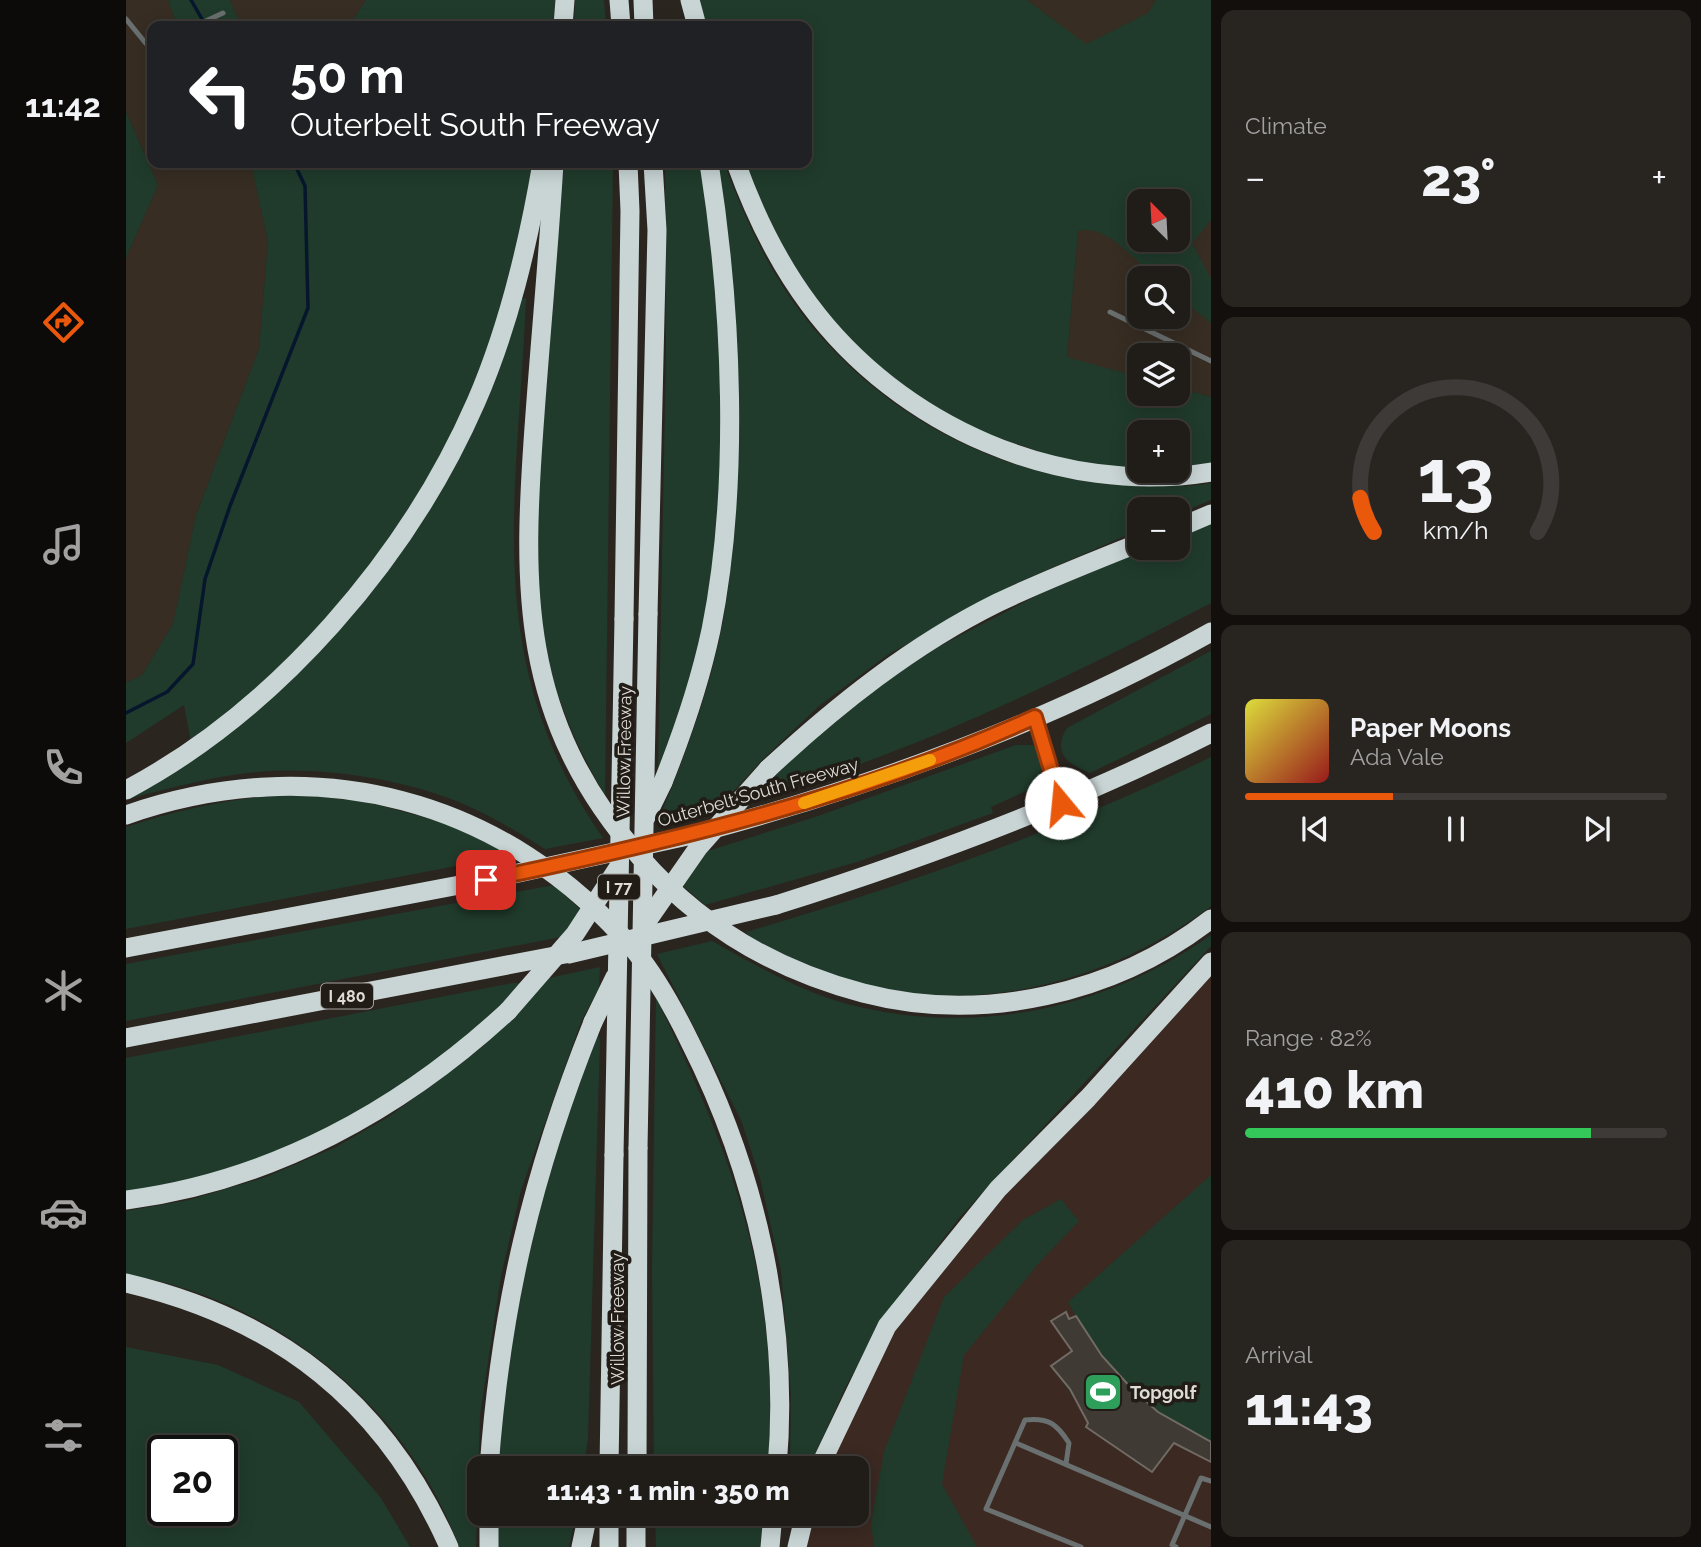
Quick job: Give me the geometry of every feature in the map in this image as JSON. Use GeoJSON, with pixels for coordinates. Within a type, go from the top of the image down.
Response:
{"type":"FeatureCollection","features":[{"type":"Feature","properties":{"kind":"highway"},"geometry":{"type":"LineString","coordinates":[[563,21],[565,0]]}},
{"type":"Feature","properties":{"kind":"highway"},"geometry":{"type":"LineString","coordinates":[[619,0],[621,21]]}},
{"type":"Feature","properties":{"kind":"highway"},"geometry":{"type":"LineString","coordinates":[[643,0],[644,21]]}},
{"type":"Feature","properties":{"kind":"highway"},"geometry":{"type":"LineString","coordinates":[[683,0],[686,21]]}},
{"type":"Feature","properties":{"kind":"highway"},"geometry":{"type":"LineString","coordinates":[[691,0],[696,21]]}},
{"type":"Feature","properties":{"kind":"highway"},"geometry":{"type":"LineString","coordinates":[[126,790],[192,747],[265,690],[346,607],[402,534],[453,449],[491,364],[519,275],[541,168]]}},
{"type":"Feature","properties":{"kind":"highway"},"geometry":{"type":"LineString","coordinates":[[554,168],[527,531],[529,598],[540,667],[564,740],[596,801],[616,830],[684,902],[726,934],[800,974],[883,998],[938,1005],[991,1004],[1065,991],[1112,976],[1156,956],[1211,919]]}},
{"type":"Feature","properties":{"kind":"highway","name":"Willow Freeway"},"geometry":{"type":"LineString","coordinates":[[609,1456],[631,211],[628,168]]}},
{"type":"Feature","properties":{"kind":"highway","name":"Willow Freeway"},"geometry":{"type":"LineString","coordinates":[[637,1456],[638,1148],[657,230],[653,168]]}},
{"type":"Feature","properties":{"kind":"highway"},"geometry":{"type":"LineString","coordinates":[[126,1200],[190,1188],[307,1149],[352,1126],[437,1071],[508,1011],[544,973],[601,898],[663,782],[692,706],[711,628],[719,577],[727,487],[726,331],[710,168]]}},
{"type":"Feature","properties":{"kind":"highway"},"geometry":{"type":"LineString","coordinates":[[738,168],[761,224],[810,306],[854,355],[889,386],[930,414],[1001,450],[1074,470],[1138,477],[1211,472]]}},
{"type":"Feature","properties":{"kind":"highway"},"geometry":{"type":"LineString","coordinates":[[1190,523],[1211,514]]}},
{"type":"Feature","properties":{"kind":"highway"},"geometry":{"type":"LineString","coordinates":[[490,1456],[500,1349],[516,1259],[553,1128],[593,1022],[660,900],[719,821],[768,769],[830,712],[937,638],[995,604],[1127,548]]}},
{"type":"Feature","properties":{"kind":"highway","name":"Outerbelt South Freeway"},"geometry":{"type":"LineString","coordinates":[[126,948],[486,880],[692,835],[869,782],[1035,717],[1211,632]]}},
{"type":"Feature","properties":{"kind":"highway","name":"I 480"},"geometry":{"type":"LineString","coordinates":[[126,1038],[569,954],[776,905],[938,852],[1061,803],[1211,733]]}},
{"type":"Feature","properties":{"kind":"highway"},"geometry":{"type":"LineString","coordinates":[[126,815],[179,799],[259,786],[330,786],[395,798],[477,827],[515,847],[552,871],[602,916],[637,953],[681,1024],[723,1115],[745,1180],[763,1248],[777,1343],[780,1382],[777,1456]]}},
{"type":"Feature","properties":{"kind":"highway"},"geometry":{"type":"LineString","coordinates":[[825,1456],[887,1326],[998,1189],[1088,1098],[1211,962]]}},
{"type":"Feature","properties":{"kind":"highway"},"geometry":{"type":"LineString","coordinates":[[126,1283],[165,1292],[222,1313],[282,1344],[323,1374],[377,1427],[401,1457],[435,1514],[449,1547]]}},
{"type":"Feature","properties":{"kind":"highway"},"geometry":{"type":"LineString","coordinates":[[597,1456],[609,1350]]}},
{"type":"Feature","properties":{"kind":"highway"},"geometry":{"type":"LineString","coordinates":[[489,1526],[489,1547]]}},
{"type":"Feature","properties":{"kind":"highway"},"geometry":{"type":"LineString","coordinates":[[581,1547],[585,1526]]}},
{"type":"Feature","properties":{"kind":"highway"},"geometry":{"type":"LineString","coordinates":[[609,1526],[609,1547]]}},
{"type":"Feature","properties":{"kind":"highway"},"geometry":{"type":"LineString","coordinates":[[636,1526],[636,1547]]}},
{"type":"Feature","properties":{"kind":"highway"},"geometry":{"type":"LineString","coordinates":[[770,1547],[772,1526]]}},
{"type":"Feature","properties":{"kind":"highway"},"geometry":{"type":"LineString","coordinates":[[797,1547],[802,1526]]}},
{"type":"Feature","properties":{"kind":"lane"},"geometry":{"type":"LineString","coordinates":[[206,21],[223,13]]}},
{"type":"Feature","properties":{"kind":"lane"},"geometry":{"type":"LineString","coordinates":[[126,19],[147,45]]}},
{"type":"Feature","properties":{"kind":"lane"},"geometry":{"type":"LineString","coordinates":[[1110,312],[1211,361]]}},
{"type":"Feature","properties":{"kind":"lane"},"geometry":{"type":"LineString","coordinates":[[1035,717],[1061,803]]}},
{"type":"Feature","properties":{"kind":"lane"},"geometry":{"type":"LineString","coordinates":[[1066,1464],[1069,1443],[1058,1426],[1041,1418],[1025,1420],[986,1509],[1081,1547]]}},
{"type":"Feature","properties":{"kind":"lane"},"geometry":{"type":"LineString","coordinates":[[1016,1443],[1211,1527]]}},
{"type":"Feature","properties":{"kind":"lane"},"geometry":{"type":"LineString","coordinates":[[1176,1547],[1172,1545],[1201,1478],[1211,1481]]}},
{"type":"Feature","properties":{"kind":"shaded area"},"geometry":{"type":"Polygon","coordinates":[[[126,0],[168,0],[175,21],[147,21],[147,160],[126,112],[126,0]]]}},
{"type":"Feature","properties":{"kind":"shaded area"},"geometry":{"type":"Polygon","coordinates":[[[230,0],[366,0],[352,21],[239,21],[230,0]]]}},
{"type":"Feature","properties":{"kind":"shaded area"},"geometry":{"type":"Polygon","coordinates":[[[1027,0],[1156,0],[1148,13],[1086,45],[1027,0]]]}},
{"type":"Feature","properties":{"kind":"shaded area"},"geometry":{"type":"Polygon","coordinates":[[[151,168],[252,168],[268,242],[259,349],[196,515],[173,624],[142,675],[126,683],[126,258],[158,185],[151,168]]]}},
{"type":"Feature","properties":{"kind":"shaded area"},"geometry":{"type":"Polygon","coordinates":[[[1211,189],[1211,397],[1190,391],[1190,343],[1127,343],[1127,374],[1067,358],[1078,231],[1127,220],[1127,252],[1190,252],[1190,221],[1211,189]]]}},
{"type":"Feature","properties":{"kind":"shaded area"},"geometry":{"type":"Polygon","coordinates":[[[1211,962],[1211,1547],[797,1547],[802,1526],[869,1526],[869,1456],[825,1456],[887,1326],[1211,962]]]}},
{"type":"Feature","properties":{"kind":"green space"},"geometry":{"type":"Polygon","coordinates":[[[168,0],[230,0],[239,21],[175,21],[168,0]]]}},
{"type":"Feature","properties":{"kind":"green space"},"geometry":{"type":"Polygon","coordinates":[[[366,0],[565,0],[563,21],[352,21],[366,0]]]}},
{"type":"Feature","properties":{"kind":"green space"},"geometry":{"type":"Polygon","coordinates":[[[575,0],[604,0],[606,21],[574,21],[575,0]]]}},
{"type":"Feature","properties":{"kind":"green space"},"geometry":{"type":"Polygon","coordinates":[[[690,0],[1027,0],[1086,44],[1148,13],[1156,0],[1211,0],[1211,220],[1192,243],[1211,279],[1211,323],[1190,306],[1190,266],[1143,266],[1128,252],[1190,252],[1190,189],[1127,189],[1127,251],[1099,233],[1078,231],[1067,357],[1127,374],[1127,406],[1190,406],[1190,391],[1211,397],[1211,472],[1190,472],[1190,420],[1127,420],[1127,474],[1105,474],[930,414],[810,306],[739,168],[812,168],[812,21],[696,21],[690,0]]]}},
{"type":"Feature","properties":{"kind":"green space"},"geometry":{"type":"Polygon","coordinates":[[[126,112],[147,160],[147,168],[151,168],[158,185],[126,258],[126,112]]]}},
{"type":"Feature","properties":{"kind":"green space"},"geometry":{"type":"Polygon","coordinates":[[[252,168],[541,168],[475,403],[346,607],[192,747],[184,705],[126,743],[126,683],[142,675],[173,624],[196,515],[259,349],[268,242],[252,168]]]}},
{"type":"Feature","properties":{"kind":"green space"},"geometry":{"type":"Polygon","coordinates":[[[563,168],[613,168],[605,795],[577,742],[562,706],[546,649],[536,556],[538,493],[563,168]]]}},
{"type":"Feature","properties":{"kind":"green space"},"geometry":{"type":"Polygon","coordinates":[[[665,168],[702,168],[718,312],[721,471],[715,551],[703,628],[685,702],[658,770],[666,352],[665,168]]]}},
{"type":"Feature","properties":{"kind":"green space"},"geometry":{"type":"Polygon","coordinates":[[[719,168],[726,168],[757,241],[802,314],[836,353],[874,388],[915,417],[960,442],[1007,461],[1056,475],[1106,484],[1178,486],[1211,483],[1211,500],[1190,509],[1190,497],[1127,497],[1127,535],[1017,583],[889,654],[820,705],[763,759],[715,811],[657,824],[707,689],[726,603],[737,493],[738,438],[735,328],[719,168]]]}},
{"type":"Feature","properties":{"kind":"green space"},"geometry":{"type":"Polygon","coordinates":[[[526,298],[514,510],[515,577],[522,642],[538,707],[564,772],[603,838],[545,849],[486,815],[442,796],[363,776],[335,773],[282,771],[224,776],[127,799],[156,781],[383,571],[521,299],[526,298]]]}},
{"type":"Feature","properties":{"kind":"green space"},"geometry":{"type":"Polygon","coordinates":[[[1211,520],[1211,603],[1099,660],[928,738],[869,761],[750,799],[807,745],[886,681],[938,647],[1042,593],[1127,557],[1127,560],[1190,560],[1190,529],[1211,520]]]}},
{"type":"Feature","properties":{"kind":"green space"},"geometry":{"type":"Polygon","coordinates":[[[1211,651],[1211,714],[1090,773],[1075,766],[1064,756],[1061,744],[1067,728],[1211,651]]]}},
{"type":"Feature","properties":{"kind":"green space"},"geometry":{"type":"Polygon","coordinates":[[[1016,745],[1033,745],[1042,754],[1043,765],[1035,787],[991,807],[993,813],[857,862],[705,905],[682,885],[708,851],[818,816],[1016,745]]]}},
{"type":"Feature","properties":{"kind":"green space"},"geometry":{"type":"Polygon","coordinates":[[[1211,757],[1211,906],[1167,935],[1120,959],[1070,978],[1018,990],[966,995],[913,994],[861,985],[810,968],[767,949],[746,932],[983,854],[1098,809],[1211,757]]]}},
{"type":"Feature","properties":{"kind":"green space"},"geometry":{"type":"Polygon","coordinates":[[[295,794],[367,802],[442,822],[514,855],[126,929],[126,827],[209,805],[295,794]]]}},
{"type":"Feature","properties":{"kind":"green space"},"geometry":{"type":"Polygon","coordinates":[[[554,885],[581,910],[561,937],[126,1021],[126,964],[554,885]]]}},
{"type":"Feature","properties":{"kind":"green space"},"geometry":{"type":"Polygon","coordinates":[[[1211,935],[1211,946],[959,1218],[888,1312],[846,1386],[814,1456],[790,1456],[791,1394],[781,1271],[760,1178],[741,1120],[657,954],[712,941],[795,985],[829,999],[894,1014],[942,1018],[1036,1010],[1127,982],[1170,961],[1211,935]]]}},
{"type":"Feature","properties":{"kind":"green space"},"geometry":{"type":"Polygon","coordinates":[[[600,967],[599,988],[581,1022],[521,1190],[501,1276],[480,1415],[479,1456],[467,1456],[467,1526],[477,1526],[476,1547],[459,1547],[440,1502],[415,1460],[385,1421],[351,1386],[313,1354],[272,1327],[228,1305],[176,1286],[126,1274],[126,1211],[189,1200],[266,1177],[336,1147],[390,1116],[480,1049],[549,978],[600,967]]]}},
{"type":"Feature","properties":{"kind":"green space"},"geometry":{"type":"Polygon","coordinates":[[[521,983],[453,1048],[376,1102],[335,1124],[249,1162],[205,1177],[126,1193],[126,1058],[521,983]]]}},
{"type":"Feature","properties":{"kind":"green space"},"geometry":{"type":"Polygon","coordinates":[[[656,998],[708,1113],[746,1225],[759,1282],[767,1341],[770,1403],[768,1456],[654,1456],[652,1269],[656,998]]]}},
{"type":"Feature","properties":{"kind":"green space"},"geometry":{"type":"Polygon","coordinates":[[[596,1032],[600,1039],[586,1456],[497,1456],[505,1355],[553,1152],[596,1032]]]}},
{"type":"Feature","properties":{"kind":"green space"},"geometry":{"type":"Polygon","coordinates":[[[1211,1175],[1211,1460],[1187,1448],[1184,1450],[1174,1443],[1152,1472],[1090,1420],[1054,1370],[1052,1365],[1069,1354],[1070,1348],[1051,1321],[1066,1313],[1069,1319],[1076,1316],[1068,1302],[1211,1175]]]}},
{"type":"Feature","properties":{"kind":"green space"},"geometry":{"type":"Polygon","coordinates":[[[1061,1199],[1079,1221],[1039,1263],[964,1355],[942,1484],[977,1547],[874,1547],[871,1524],[884,1452],[944,1297],[1023,1220],[1061,1199]]]}},
{"type":"Feature","properties":{"kind":"green space"},"geometry":{"type":"Polygon","coordinates":[[[126,1347],[218,1365],[299,1402],[381,1498],[410,1547],[126,1547],[126,1347]]]}},
{"type":"Feature","properties":{"kind":"green space"},"geometry":{"type":"Polygon","coordinates":[[[496,1526],[573,1526],[569,1547],[497,1547],[496,1526]]]}},
{"type":"Feature","properties":{"kind":"green space"},"geometry":{"type":"Polygon","coordinates":[[[655,1526],[763,1526],[760,1547],[656,1547],[655,1526]]]}},
{"type":"Feature","properties":{"kind":"building","name":"Topgolf"},"geometry":{"type":"Polygon","coordinates":[[[1066,1312],[1069,1319],[1076,1316],[1102,1356],[1133,1390],[1158,1412],[1211,1442],[1211,1462],[1174,1443],[1152,1472],[1086,1427],[1088,1423],[1070,1389],[1051,1366],[1072,1351],[1051,1321],[1066,1312]]]}},
{"type":"Feature","properties":{"kind":"waterway"},"geometry":{"type":"LineString","coordinates":[[191,0],[203,21]]}},
{"type":"Feature","properties":{"kind":"waterway"},"geometry":{"type":"LineString","coordinates":[[126,713],[167,692],[193,664],[205,579],[230,506],[308,308],[305,186],[296,168]]}},
{"type":"Feature","properties":{"kind":"slow traffic"},"geometry":{"type":"LineString","coordinates":[[804,803],[930,760]]}},
{"type":"Feature","properties":{"kind":"place","name":"Topgolf"},"geometry":{"type":"Point","coordinates":[1103,1392]}},
{"type":"Feature","properties":{"kind":"route"},"geometry":{"type":"LineString","coordinates":[[486,880],[711,830],[798,805],[944,755],[1035,717],[1061,803]]}}]}
